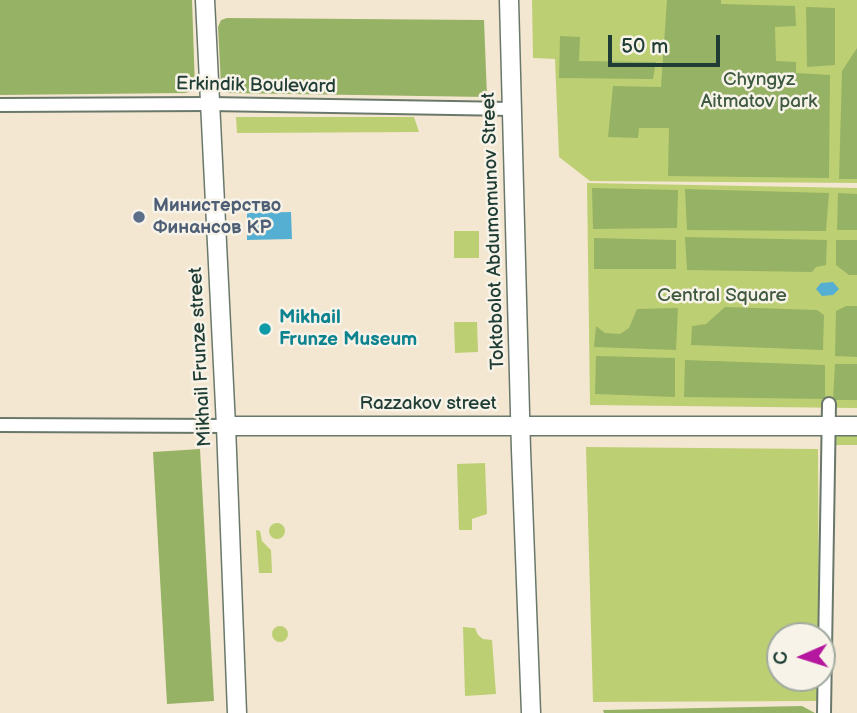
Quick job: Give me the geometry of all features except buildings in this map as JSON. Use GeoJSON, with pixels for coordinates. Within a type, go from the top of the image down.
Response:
{"type":"FeatureCollection","features":[{"type":"Feature","properties":{"kind":"street","name":"Mikhail Frunze street"},"geometry":{"type":"LineString","coordinates":[[205,0],[237,713]]}},
{"type":"Feature","properties":{"kind":"street","name":"Toktobolot Abdumomunov Street"},"geometry":{"type":"LineString","coordinates":[[509,0],[531,713]]}},
{"type":"Feature","properties":{"kind":"street","name":"Erkindik Boulevard"},"geometry":{"type":"LineString","coordinates":[[0,105],[210,104],[512,109]]}},
{"type":"Feature","properties":{"kind":"street"},"geometry":{"type":"LineString","coordinates":[[824,713],[829,404]]}},
{"type":"Feature","properties":{"kind":"street","name":"Razzakov street"},"geometry":{"type":"LineString","coordinates":[[0,425],[857,426]]}},
{"type":"Feature","properties":{"kind":"green space"},"geometry":{"type":"Polygon","coordinates":[[[0,0],[192,0],[195,87],[193,91],[185,93],[0,95],[0,0]]]}},
{"type":"Feature","properties":{"kind":"green space","name":"Chyngyz Aitmatov park"},"geometry":{"type":"Polygon","coordinates":[[[532,0],[857,0],[857,183],[590,181],[559,157],[555,59],[533,58],[532,0]]]}},
{"type":"Feature","properties":{"kind":"green space"},"geometry":{"type":"Polygon","coordinates":[[[667,0],[721,0],[721,4],[795,6],[796,26],[775,27],[776,61],[796,62],[796,73],[830,75],[829,178],[668,176],[669,128],[639,128],[638,138],[608,137],[613,86],[661,87],[667,0]]]}},
{"type":"Feature","properties":{"kind":"green space"},"geometry":{"type":"Polygon","coordinates":[[[806,7],[835,8],[835,65],[807,67],[806,7]]]}},
{"type":"Feature","properties":{"kind":"green space"},"geometry":{"type":"Polygon","coordinates":[[[221,20],[484,20],[487,97],[227,93],[221,84],[218,27],[221,20]]]}},
{"type":"Feature","properties":{"kind":"green space"},"geometry":{"type":"Polygon","coordinates":[[[560,36],[580,37],[579,61],[656,62],[653,79],[559,78],[560,36]]]}},
{"type":"Feature","properties":{"kind":"green space"},"geometry":{"type":"Polygon","coordinates":[[[857,48],[857,179],[839,179],[842,71],[857,48]]]}},
{"type":"Feature","properties":{"kind":"green space"},"geometry":{"type":"Polygon","coordinates":[[[236,117],[414,117],[419,132],[237,133],[236,117]]]}},
{"type":"Feature","properties":{"kind":"green space","name":"Central Square"},"geometry":{"type":"Polygon","coordinates":[[[587,183],[857,188],[857,408],[590,405],[587,183]]]}},
{"type":"Feature","properties":{"kind":"green space"},"geometry":{"type":"Polygon","coordinates":[[[592,188],[678,190],[677,228],[593,229],[592,188]]]}},
{"type":"Feature","properties":{"kind":"green space"},"geometry":{"type":"Polygon","coordinates":[[[685,189],[829,193],[826,231],[687,230],[685,189]]]}},
{"type":"Feature","properties":{"kind":"green space"},"geometry":{"type":"Polygon","coordinates":[[[838,193],[857,194],[857,230],[837,230],[838,193]]]}},
{"type":"Feature","properties":{"kind":"green space"},"geometry":{"type":"Polygon","coordinates":[[[454,231],[479,231],[479,258],[454,258],[454,231]]]}},
{"type":"Feature","properties":{"kind":"green space"},"geometry":{"type":"Polygon","coordinates":[[[685,237],[827,240],[826,265],[816,267],[812,272],[687,270],[685,237]]]}},
{"type":"Feature","properties":{"kind":"green space"},"geometry":{"type":"Polygon","coordinates":[[[594,238],[676,240],[676,269],[594,269],[594,238]]]}},
{"type":"Feature","properties":{"kind":"green space"},"geometry":{"type":"Polygon","coordinates":[[[836,240],[857,240],[857,275],[849,275],[836,265],[836,240]]]}},
{"type":"Feature","properties":{"kind":"green space"},"geometry":{"type":"Polygon","coordinates":[[[846,306],[857,306],[857,357],[835,356],[836,311],[846,306]]]}},
{"type":"Feature","properties":{"kind":"green space"},"geometry":{"type":"Polygon","coordinates":[[[725,307],[817,310],[824,315],[823,350],[691,345],[692,326],[706,324],[725,307]]]}},
{"type":"Feature","properties":{"kind":"green space"},"geometry":{"type":"Polygon","coordinates":[[[678,308],[676,350],[594,347],[596,326],[605,333],[620,334],[629,328],[637,309],[678,308]]]}},
{"type":"Feature","properties":{"kind":"green space"},"geometry":{"type":"Polygon","coordinates":[[[454,322],[477,322],[478,352],[455,353],[454,322]]]}},
{"type":"Feature","properties":{"kind":"green space"},"geometry":{"type":"Polygon","coordinates":[[[596,356],[675,358],[675,397],[595,394],[596,356]]]}},
{"type":"Feature","properties":{"kind":"green space"},"geometry":{"type":"Polygon","coordinates":[[[685,360],[825,365],[825,399],[684,397],[685,360]]]}},
{"type":"Feature","properties":{"kind":"green space"},"geometry":{"type":"Polygon","coordinates":[[[835,364],[857,364],[857,400],[833,400],[835,364]]]}},
{"type":"Feature","properties":{"kind":"green space"},"geometry":{"type":"Polygon","coordinates":[[[835,435],[857,435],[857,445],[835,445],[835,435]]]}},
{"type":"Feature","properties":{"kind":"green space"},"geometry":{"type":"Polygon","coordinates":[[[586,447],[818,449],[819,622],[766,622],[766,692],[819,692],[819,701],[593,702],[586,447]]]}},
{"type":"Feature","properties":{"kind":"green space"},"geometry":{"type":"Polygon","coordinates":[[[200,449],[214,701],[167,704],[153,452],[200,449]]]}},
{"type":"Feature","properties":{"kind":"green space"},"geometry":{"type":"Polygon","coordinates":[[[485,463],[487,514],[472,519],[472,530],[459,530],[457,464],[485,463]]]}},
{"type":"Feature","properties":{"kind":"green space"},"geometry":{"type":"Polygon","coordinates":[[[277,523],[283,525],[283,537],[277,539],[271,537],[269,531],[271,525],[277,523]]]}},
{"type":"Feature","properties":{"kind":"green space"},"geometry":{"type":"Polygon","coordinates":[[[256,530],[260,531],[262,541],[271,550],[272,573],[259,573],[256,530]]]}},
{"type":"Feature","properties":{"kind":"green space"},"geometry":{"type":"Polygon","coordinates":[[[277,626],[283,626],[288,634],[286,640],[277,642],[272,637],[272,631],[277,626]]]}},
{"type":"Feature","properties":{"kind":"green space"},"geometry":{"type":"Polygon","coordinates":[[[463,627],[475,628],[483,639],[492,640],[496,694],[465,696],[463,627]]]}},
{"type":"Feature","properties":{"kind":"green space"},"geometry":{"type":"Polygon","coordinates":[[[802,706],[815,713],[604,713],[603,710],[802,706]]]}},
{"type":"Feature","properties":{"kind":"water"},"geometry":{"type":"Polygon","coordinates":[[[291,212],[292,239],[247,240],[247,213],[291,212]]]}},
{"type":"Feature","properties":{"kind":"water"},"geometry":{"type":"Polygon","coordinates":[[[833,282],[839,289],[833,295],[822,296],[816,289],[821,283],[833,282]]]}},
{"type":"Feature","properties":{"kind":"place","name":"Министерство Финансов КР"},"geometry":{"type":"Point","coordinates":[139,217]}},
{"type":"Feature","properties":{"kind":"place","name":"Mikhail Frunze Museum"},"geometry":{"type":"Point","coordinates":[265,329]}}]}
